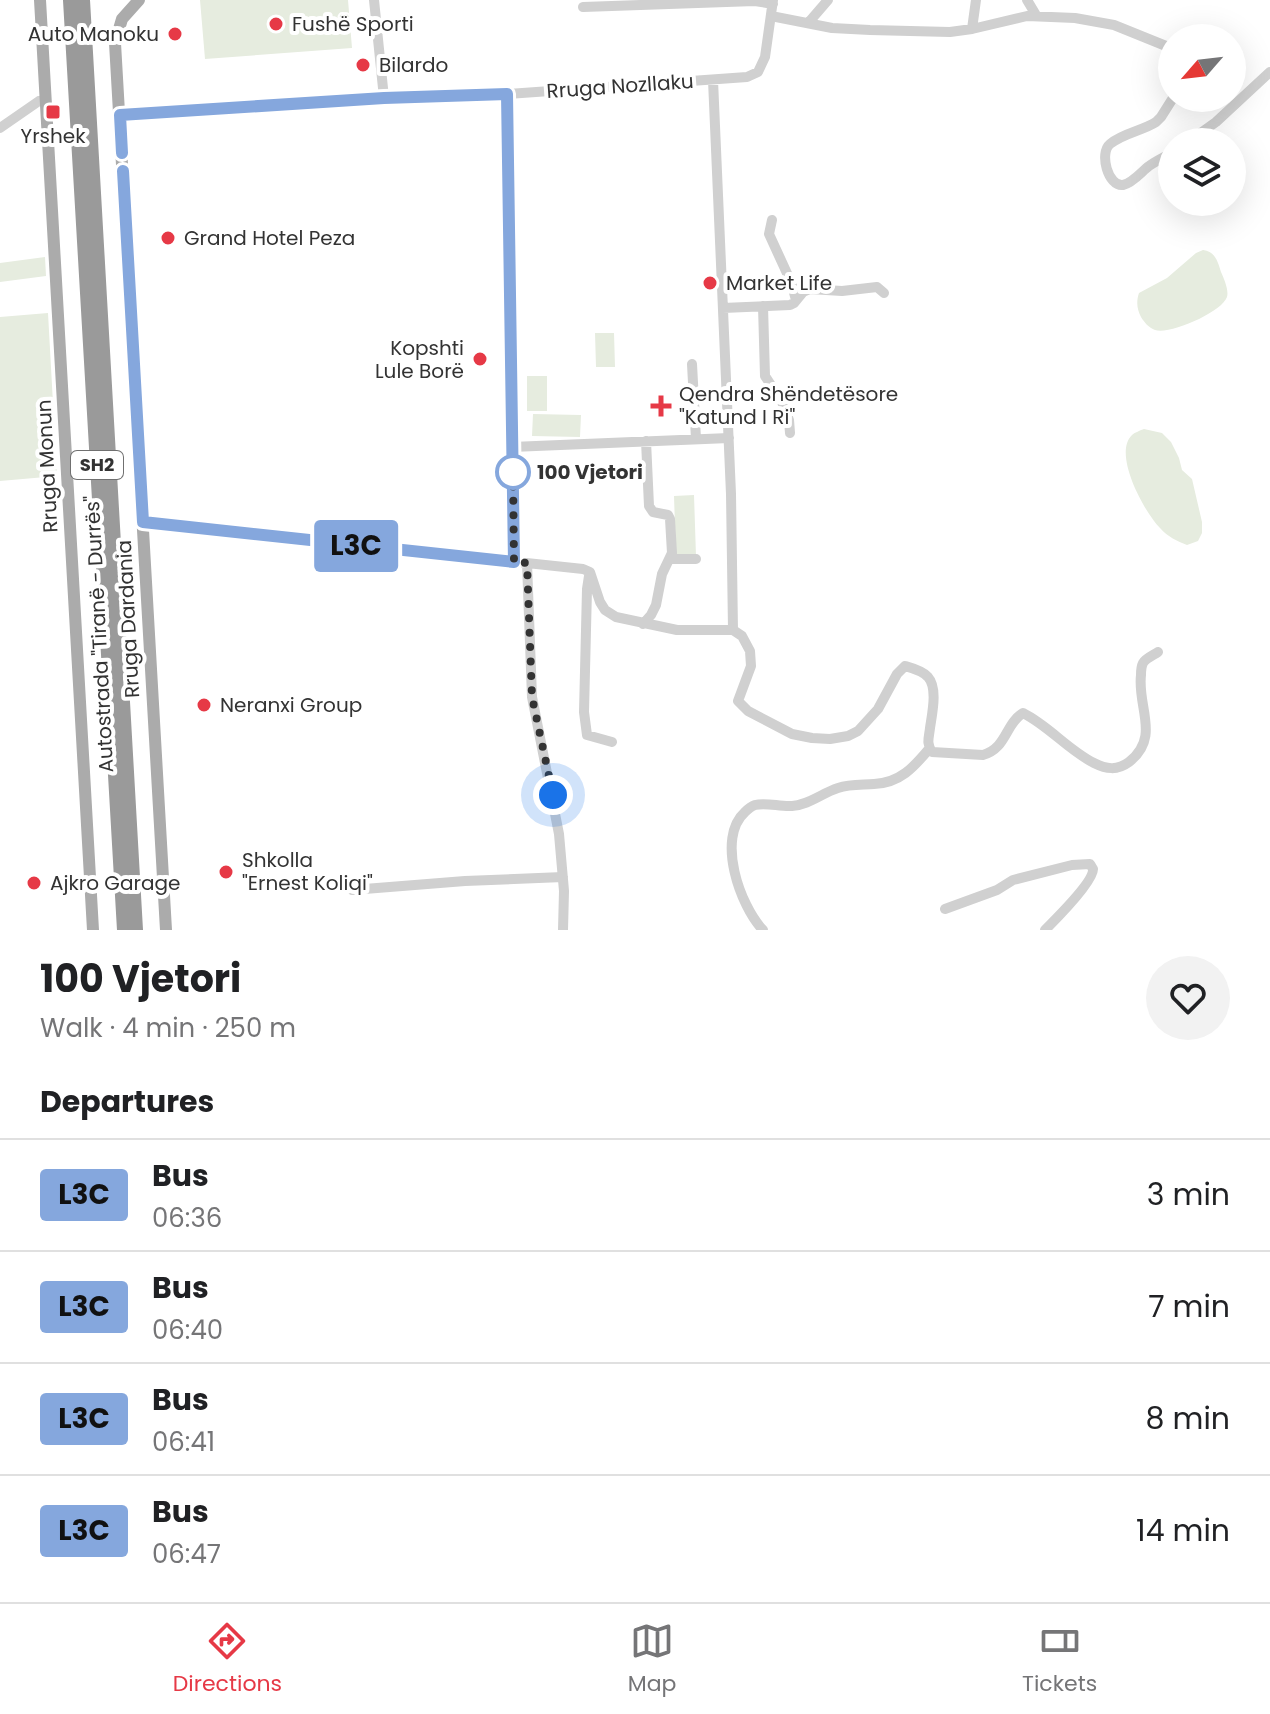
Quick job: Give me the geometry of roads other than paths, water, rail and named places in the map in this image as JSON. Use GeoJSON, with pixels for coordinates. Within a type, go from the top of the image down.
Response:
{"type":"FeatureCollection","features":[{"type":"Feature","properties":{"kind":"highway","name":"Autostrada \"Tiranë - Durrës\""},"geometry":{"type":"LineString","coordinates":[[70,0],[124,930]]}},
{"type":"Feature","properties":{"kind":"highway","name":"Autostrada \"Tiranë - Durrës\""},"geometry":{"type":"LineString","coordinates":[[83,0],[136,930]]}},
{"type":"Feature","properties":{"kind":"main road","name":"Rruga Monun"},"geometry":{"type":"LineString","coordinates":[[40,0],[93,930]]}},
{"type":"Feature","properties":{"kind":"main road","name":"Rruga Dardania"},"geometry":{"type":"LineString","coordinates":[[139,0],[122,19],[116,38],[166,930]]}},
{"type":"Feature","properties":{"kind":"street"},"geometry":{"type":"LineString","coordinates":[[374,0],[384,98]]}},
{"type":"Feature","properties":{"kind":"street"},"geometry":{"type":"LineString","coordinates":[[809,22],[828,0]]}},
{"type":"Feature","properties":{"kind":"street"},"geometry":{"type":"LineString","coordinates":[[972,29],[976,0]]}},
{"type":"Feature","properties":{"kind":"street"},"geometry":{"type":"LineString","coordinates":[[1027,0],[1036,15]]}},
{"type":"Feature","properties":{"kind":"street"},"geometry":{"type":"LineString","coordinates":[[583,7],[773,2]]}},
{"type":"Feature","properties":{"kind":"street","name":"Rruga Nozllaku"},"geometry":{"type":"LineString","coordinates":[[120,115],[384,98],[507,94],[747,77],[758,72],[765,57],[773,2]]}},
{"type":"Feature","properties":{"kind":"street"},"geometry":{"type":"LineString","coordinates":[[771,16],[832,28],[950,32],[1036,15],[1106,23],[1158,43]]}},
{"type":"Feature","properties":{"kind":"street"},"geometry":{"type":"LineString","coordinates":[[1208,128],[1270,72]]}},
{"type":"Feature","properties":{"kind":"street"},"geometry":{"type":"LineString","coordinates":[[713,80],[734,558],[733,630]]}},
{"type":"Feature","properties":{"kind":"street"},"geometry":{"type":"LineString","coordinates":[[507,94],[514,562]]}},
{"type":"Feature","properties":{"kind":"street"},"geometry":{"type":"LineString","coordinates":[[0,128],[39,101],[46,100]]}},
{"type":"Feature","properties":{"kind":"street"},"geometry":{"type":"LineString","coordinates":[[1158,161],[1123,185],[1112,179],[1104,156],[1105,149],[1111,143],[1156,122],[1164,112]]}},
{"type":"Feature","properties":{"kind":"street"},"geometry":{"type":"LineString","coordinates":[[772,220],[769,234],[796,300]]}},
{"type":"Feature","properties":{"kind":"street"},"geometry":{"type":"LineString","coordinates":[[723,308],[790,305],[810,289],[842,291],[877,287],[884,293]]}},
{"type":"Feature","properties":{"kind":"street"},"geometry":{"type":"LineString","coordinates":[[763,306],[765,376],[782,402],[790,433]]}},
{"type":"Feature","properties":{"kind":"street"},"geometry":{"type":"LineString","coordinates":[[692,364],[696,439]]}},
{"type":"Feature","properties":{"kind":"street"},"geometry":{"type":"LineString","coordinates":[[512,447],[729,438]]}},
{"type":"Feature","properties":{"kind":"street"},"geometry":{"type":"LineString","coordinates":[[643,624],[656,605],[662,574],[672,553],[670,519],[668,515],[653,512],[649,506],[646,441]]}},
{"type":"Feature","properties":{"kind":"street"},"geometry":{"type":"LineString","coordinates":[[143,522],[590,572]]}},
{"type":"Feature","properties":{"kind":"street"},"geometry":{"type":"LineString","coordinates":[[670,559],[696,559]]}},
{"type":"Feature","properties":{"kind":"street"},"geometry":{"type":"LineString","coordinates":[[527,563],[532,697],[554,800],[563,877],[563,930]]}},
{"type":"Feature","properties":{"kind":"street"},"geometry":{"type":"LineString","coordinates":[[590,572],[605,610],[616,617],[677,630],[733,630],[742,636],[751,659],[738,701],[748,711],[784,731],[803,737],[830,739],[858,731],[878,709],[905,666],[930,679],[933,694],[927,741],[929,749],[936,753],[989,753],[1002,743],[1015,718],[1023,713],[1091,762],[1109,769],[1125,765],[1140,751],[1145,741],[1140,681],[1142,665],[1158,652]]}},
{"type":"Feature","properties":{"kind":"street"},"geometry":{"type":"LineString","coordinates":[[590,572],[584,712],[587,735],[612,742]]}},
{"type":"Feature","properties":{"kind":"street"},"geometry":{"type":"LineString","coordinates":[[763,930],[749,912],[735,870],[733,833],[740,816],[755,805],[799,805],[845,786],[886,784],[906,774],[929,749]]}},
{"type":"Feature","properties":{"kind":"street"},"geometry":{"type":"LineString","coordinates":[[945,909],[997,890],[1013,880],[1072,865],[1090,864],[1093,873],[1085,885],[1045,930]]}},
{"type":"Feature","properties":{"kind":"street"},"geometry":{"type":"LineString","coordinates":[[352,890],[563,877]]}},
{"type":"Feature","properties":{"kind":"place","name":"Fushë Sporti"},"geometry":{"type":"Point","coordinates":[276,24]}},
{"type":"Feature","properties":{"kind":"place","name":"Auto Manoku"},"geometry":{"type":"Point","coordinates":[175,34]}},
{"type":"Feature","properties":{"kind":"place","name":"Bilardo"},"geometry":{"type":"Point","coordinates":[363,65]}},
{"type":"Feature","properties":{"kind":"place","name":"Yrshek"},"geometry":{"type":"Point","coordinates":[53,112]}},
{"type":"Feature","properties":{"kind":"place","name":"Grand Hotel Peza"},"geometry":{"type":"Point","coordinates":[168,238]}},
{"type":"Feature","properties":{"kind":"place","name":"Market Life"},"geometry":{"type":"Point","coordinates":[710,283]}},
{"type":"Feature","properties":{"kind":"place","name":"Kopshti Lule Borë"},"geometry":{"type":"Point","coordinates":[480,359]}},
{"type":"Feature","properties":{"kind":"place","name":"Qendra Shëndetësore \"Katund I Ri\""},"geometry":{"type":"Point","coordinates":[661,406]}},
{"type":"Feature","properties":{"kind":"place","name":"100 Vjetori"},"geometry":{"type":"Point","coordinates":[513,472]}},
{"type":"Feature","properties":{"kind":"place","name":"Neranxi Group"},"geometry":{"type":"Point","coordinates":[204,705]}},
{"type":"Feature","properties":{"kind":"place","name":"Shkolla \"Ernest Koliqi\""},"geometry":{"type":"Point","coordinates":[226,872]}},
{"type":"Feature","properties":{"kind":"place","name":"Ajkro Garage"},"geometry":{"type":"Point","coordinates":[34,883]}}]}
